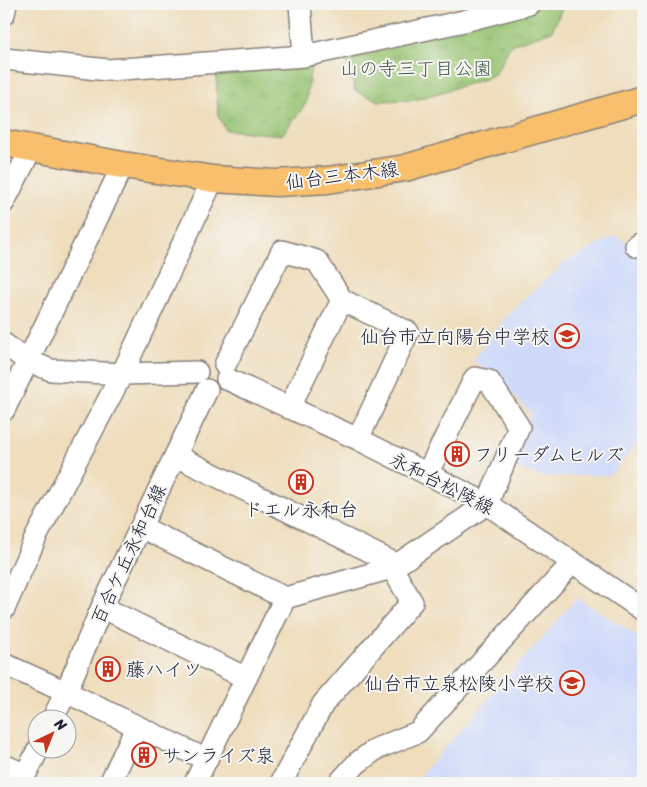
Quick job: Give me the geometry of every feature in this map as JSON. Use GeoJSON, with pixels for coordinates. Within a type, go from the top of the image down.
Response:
{"type":"FeatureCollection","features":[{"type":"Feature","properties":{"kind":"main road","name":"仙台三本木線"},"geometry":{"type":"LineString","coordinates":[[4,143],[122,165],[213,179],[278,183],[320,181],[405,168],[643,99]]}},
{"type":"Feature","properties":{"kind":"street"},"geometry":{"type":"LineString","coordinates":[[4,14],[6,4]]}},
{"type":"Feature","properties":{"kind":"street"},"geometry":{"type":"LineString","coordinates":[[300,4],[304,56]]}},
{"type":"Feature","properties":{"kind":"street"},"geometry":{"type":"LineString","coordinates":[[4,59],[108,70],[304,56],[464,21],[529,4]]}},
{"type":"Feature","properties":{"kind":"street"},"geometry":{"type":"LineString","coordinates":[[4,202],[31,149]]}},
{"type":"Feature","properties":{"kind":"street"},"geometry":{"type":"LineString","coordinates":[[4,410],[122,165]]}},
{"type":"Feature","properties":{"kind":"street"},"geometry":{"type":"LineString","coordinates":[[4,609],[36,537],[122,374],[213,179]]}},
{"type":"Feature","properties":{"kind":"street"},"geometry":{"type":"LineString","coordinates":[[226,372],[215,360],[206,361],[197,372],[197,382],[207,390],[212,391],[222,388],[226,372],[282,251],[317,261],[342,300],[408,332],[358,439]]}},
{"type":"Feature","properties":{"kind":"street"},"geometry":{"type":"LineString","coordinates":[[290,408],[342,300]]}},
{"type":"Feature","properties":{"kind":"street"},"geometry":{"type":"LineString","coordinates":[[4,344],[28,361],[50,370],[122,374],[197,372]]}},
{"type":"Feature","properties":{"kind":"street","name":"永和台松陵線"},"geometry":{"type":"LineString","coordinates":[[226,372],[290,408],[358,439],[487,504],[643,610]]}},
{"type":"Feature","properties":{"kind":"street"},"geometry":{"type":"LineString","coordinates":[[141,526],[285,598],[394,566],[487,504],[519,427],[489,381],[475,378],[427,474]]}},
{"type":"Feature","properties":{"kind":"street","name":"百合ケ丘永和台線"},"geometry":{"type":"LineString","coordinates":[[57,710],[102,607],[207,390]]}},
{"type":"Feature","properties":{"kind":"street"},"geometry":{"type":"LineString","coordinates":[[176,456],[394,566],[412,602],[323,704],[281,783]]}},
{"type":"Feature","properties":{"kind":"street"},"geometry":{"type":"LineString","coordinates":[[339,783],[357,763],[376,749],[418,732],[573,562]]}},
{"type":"Feature","properties":{"kind":"street"},"geometry":{"type":"LineString","coordinates":[[4,664],[137,726],[203,776],[246,678],[285,598]]}},
{"type":"Feature","properties":{"kind":"street"},"geometry":{"type":"LineString","coordinates":[[102,607],[246,678]]}},
{"type":"Feature","properties":{"kind":"street"},"geometry":{"type":"LineString","coordinates":[[110,783],[137,726]]}},
{"type":"Feature","properties":{"kind":"street"},"geometry":{"type":"LineString","coordinates":[[4,765],[23,779],[33,760]]}},
{"type":"Feature","properties":{"kind":"shaded area","name":"仙台市立向陽台中学校"},"geometry":{"type":"Polygon","coordinates":[[[614,236],[643,250],[643,438],[610,475],[539,477],[510,465],[531,413],[492,374],[473,361],[510,312],[565,262],[614,236]]]}},
{"type":"Feature","properties":{"kind":"shaded area","name":"仙台市立泉松陵小学校"},"geometry":{"type":"Polygon","coordinates":[[[577,598],[643,639],[643,783],[414,783],[577,598]]]}},
{"type":"Feature","properties":{"kind":"green space","name":"山の寺三丁目公園"},"geometry":{"type":"Polygon","coordinates":[[[541,4],[564,4],[552,31],[511,45],[496,73],[485,79],[415,100],[379,101],[355,91],[345,53],[541,4]]]}},
{"type":"Feature","properties":{"kind":"green space"},"geometry":{"type":"Polygon","coordinates":[[[311,65],[306,104],[282,135],[226,130],[218,116],[216,74],[311,65]]]}},
{"type":"Feature","properties":{"kind":"place","name":"仙台市立向陽台中学校"},"geometry":{"type":"Point","coordinates":[567,336]}},
{"type":"Feature","properties":{"kind":"place","name":"フリーダムヒルズ"},"geometry":{"type":"Point","coordinates":[457,454]}},
{"type":"Feature","properties":{"kind":"place","name":"ドエル永和台"},"geometry":{"type":"Point","coordinates":[301,482]}},
{"type":"Feature","properties":{"kind":"place","name":"藤ハイツ"},"geometry":{"type":"Point","coordinates":[108,669]}},
{"type":"Feature","properties":{"kind":"place","name":"仙台市立泉松陵小学校"},"geometry":{"type":"Point","coordinates":[572,683]}},
{"type":"Feature","properties":{"kind":"place","name":"サンライズ泉"},"geometry":{"type":"Point","coordinates":[144,755]}}]}
